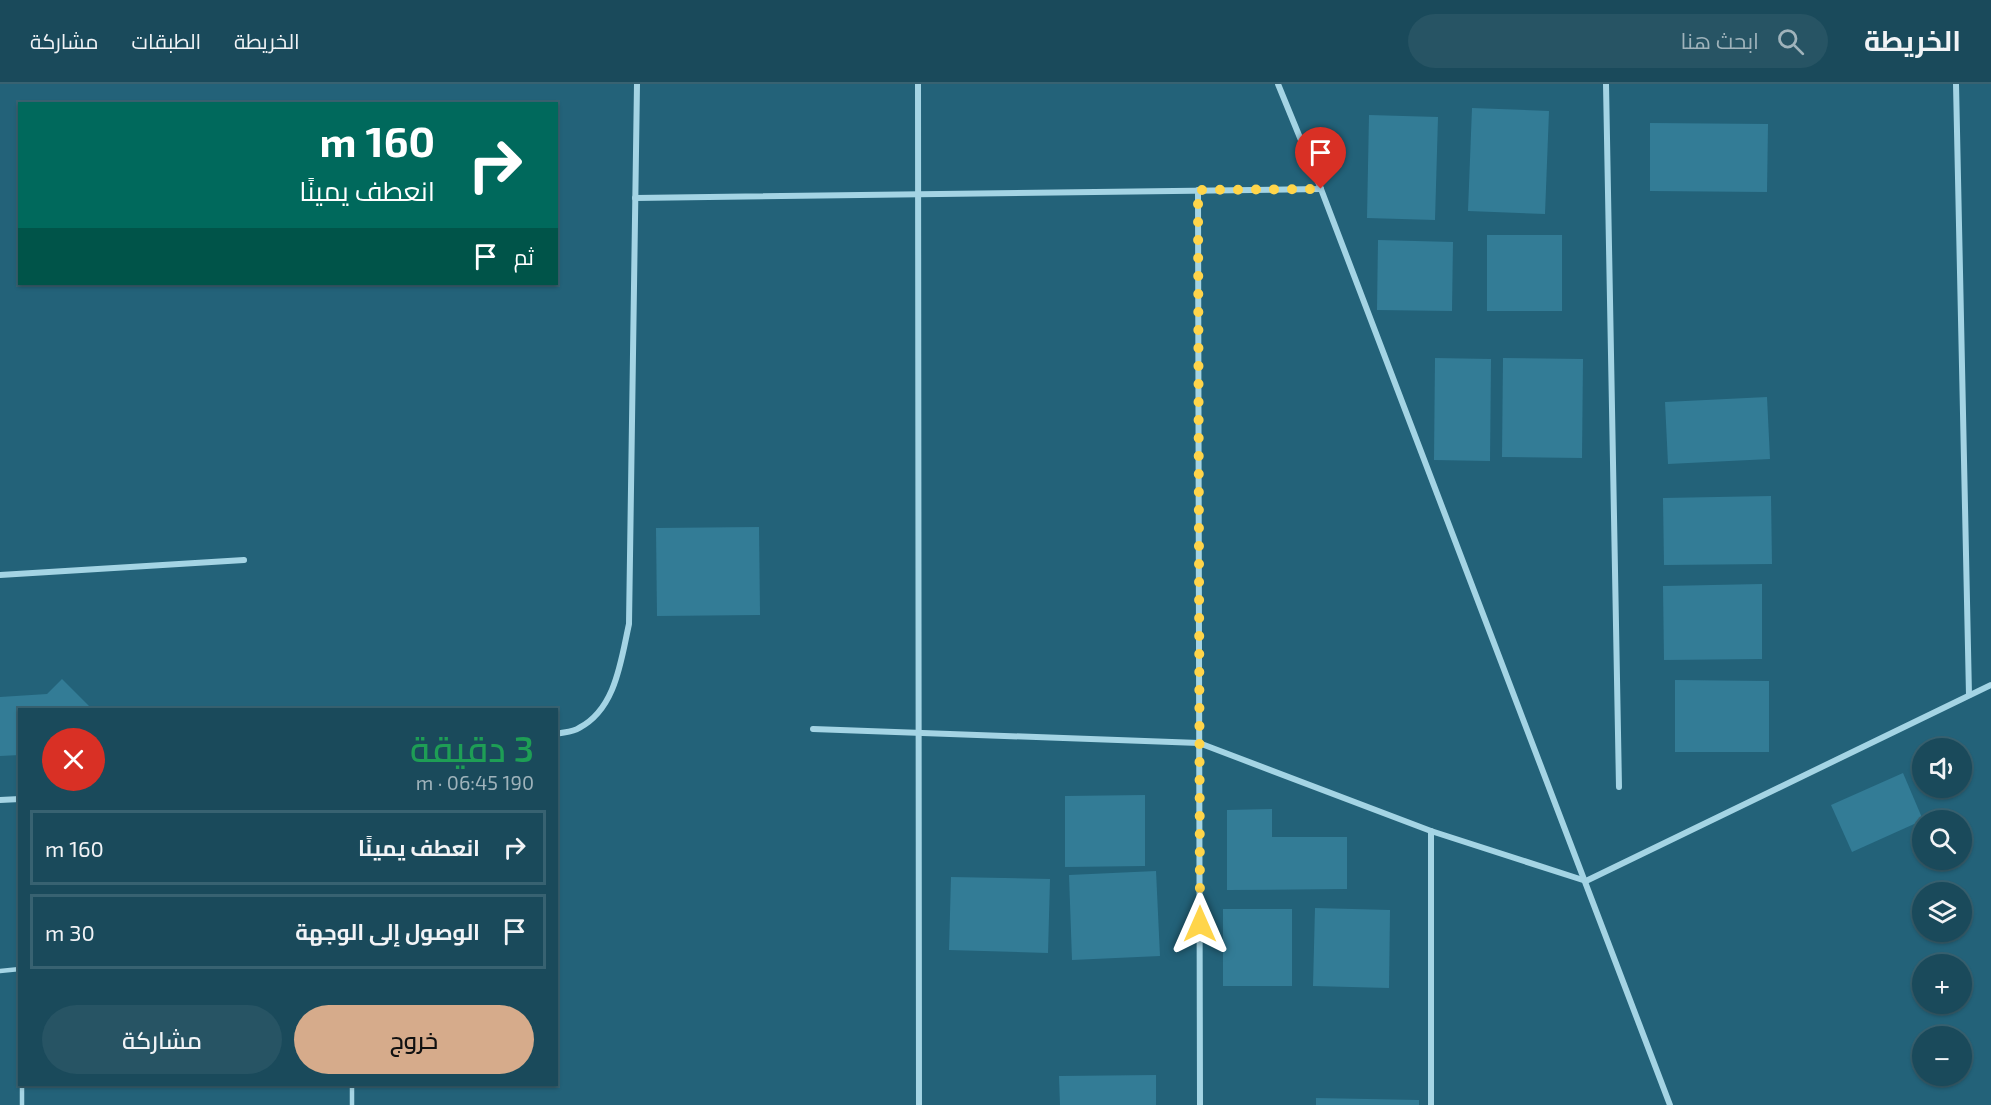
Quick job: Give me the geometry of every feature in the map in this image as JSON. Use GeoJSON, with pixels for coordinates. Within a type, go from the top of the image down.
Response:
{"type":"FeatureCollection","features":[{"type":"Feature","properties":{"kind":"street"},"geometry":{"type":"LineString","coordinates":[[558,734],[579,729],[601,710],[616,679],[629,624],[637,84]]}},
{"type":"Feature","properties":{"kind":"street"},"geometry":{"type":"LineString","coordinates":[[918,84],[919,1105]]}},
{"type":"Feature","properties":{"kind":"street"},"geometry":{"type":"LineString","coordinates":[[1278,84],[1321,189],[1670,1105]]}},
{"type":"Feature","properties":{"kind":"street"},"geometry":{"type":"LineString","coordinates":[[1606,84],[1619,787]]}},
{"type":"Feature","properties":{"kind":"street"},"geometry":{"type":"LineString","coordinates":[[1956,84],[1969,695]]}},
{"type":"Feature","properties":{"kind":"street"},"geometry":{"type":"LineString","coordinates":[[635,198],[1321,189]]}},
{"type":"Feature","properties":{"kind":"street"},"geometry":{"type":"LineString","coordinates":[[1198,190],[1200,1105]]}},
{"type":"Feature","properties":{"kind":"street"},"geometry":{"type":"LineString","coordinates":[[0,575],[244,560]]}},
{"type":"Feature","properties":{"kind":"street"},"geometry":{"type":"LineString","coordinates":[[813,729],[1199,743],[1431,831],[1586,881],[1991,685]]}},
{"type":"Feature","properties":{"kind":"street"},"geometry":{"type":"LineString","coordinates":[[0,801],[18,798]]}},
{"type":"Feature","properties":{"kind":"street"},"geometry":{"type":"LineString","coordinates":[[1431,831],[1431,1105]]}},
{"type":"Feature","properties":{"kind":"lane"},"geometry":{"type":"LineString","coordinates":[[0,971],[18,969]]}},
{"type":"Feature","properties":{"kind":"lane"},"geometry":{"type":"LineString","coordinates":[[22,1086],[22,1105]]}},
{"type":"Feature","properties":{"kind":"lane"},"geometry":{"type":"LineString","coordinates":[[352,1086],[352,1105]]}},
{"type":"Feature","properties":{"kind":"building"},"geometry":{"type":"Polygon","coordinates":[[[1472,108],[1549,111],[1545,214],[1468,211],[1472,108]]]}},
{"type":"Feature","properties":{"kind":"building"},"geometry":{"type":"Polygon","coordinates":[[[1369,115],[1438,117],[1435,220],[1367,218],[1369,115]]]}},
{"type":"Feature","properties":{"kind":"building"},"geometry":{"type":"Polygon","coordinates":[[[1650,123],[1768,124],[1767,192],[1650,191],[1650,123]]]}},
{"type":"Feature","properties":{"kind":"building"},"geometry":{"type":"Polygon","coordinates":[[[1487,235],[1562,235],[1562,311],[1487,311],[1487,235]]]}},
{"type":"Feature","properties":{"kind":"building"},"geometry":{"type":"Polygon","coordinates":[[[1378,240],[1453,242],[1452,311],[1377,310],[1378,240]]]}},
{"type":"Feature","properties":{"kind":"building"},"geometry":{"type":"Polygon","coordinates":[[[1435,358],[1491,359],[1490,461],[1434,460],[1435,358]]]}},
{"type":"Feature","properties":{"kind":"building"},"geometry":{"type":"Polygon","coordinates":[[[1503,358],[1583,359],[1582,458],[1502,457],[1503,358]]]}},
{"type":"Feature","properties":{"kind":"building"},"geometry":{"type":"Polygon","coordinates":[[[1767,397],[1770,459],[1668,464],[1665,402],[1767,397]]]}},
{"type":"Feature","properties":{"kind":"building"},"geometry":{"type":"Polygon","coordinates":[[[1771,496],[1772,564],[1664,565],[1663,498],[1771,496]]]}},
{"type":"Feature","properties":{"kind":"building"},"geometry":{"type":"Polygon","coordinates":[[[759,527],[760,615],[657,616],[656,528],[759,527]]]}},
{"type":"Feature","properties":{"kind":"building"},"geometry":{"type":"Polygon","coordinates":[[[1762,584],[1762,659],[1664,660],[1663,586],[1762,584]]]}},
{"type":"Feature","properties":{"kind":"building"},"geometry":{"type":"Polygon","coordinates":[[[62,679],[91,708],[18,708],[18,755],[0,756],[0,697],[47,694],[62,679]]]}},
{"type":"Feature","properties":{"kind":"building"},"geometry":{"type":"Polygon","coordinates":[[[1675,680],[1769,681],[1769,752],[1675,752],[1675,680]]]}},
{"type":"Feature","properties":{"kind":"building"},"geometry":{"type":"Polygon","coordinates":[[[1903,773],[1919,810],[1912,810],[1912,825],[1852,852],[1831,805],[1903,773]]]}},
{"type":"Feature","properties":{"kind":"building"},"geometry":{"type":"Polygon","coordinates":[[[1145,795],[1145,866],[1065,867],[1065,796],[1145,795]]]}},
{"type":"Feature","properties":{"kind":"building"},"geometry":{"type":"Polygon","coordinates":[[[1272,809],[1272,837],[1347,837],[1347,889],[1227,890],[1227,810],[1272,809]]]}},
{"type":"Feature","properties":{"kind":"building"},"geometry":{"type":"Polygon","coordinates":[[[1156,871],[1160,956],[1072,960],[1069,875],[1156,871]]]}},
{"type":"Feature","properties":{"kind":"building"},"geometry":{"type":"Polygon","coordinates":[[[951,877],[1050,879],[1048,953],[949,950],[951,877]]]}},
{"type":"Feature","properties":{"kind":"building"},"geometry":{"type":"Polygon","coordinates":[[[1315,908],[1390,910],[1389,988],[1313,986],[1315,908]]]}},
{"type":"Feature","properties":{"kind":"building"},"geometry":{"type":"Polygon","coordinates":[[[1223,909],[1292,909],[1292,986],[1223,986],[1223,909]]]}},
{"type":"Feature","properties":{"kind":"building"},"geometry":{"type":"Polygon","coordinates":[[[1156,1075],[1156,1105],[1060,1105],[1059,1076],[1156,1075]]]}},
{"type":"Feature","properties":{"kind":"building"},"geometry":{"type":"Polygon","coordinates":[[[1316,1098],[1419,1100],[1419,1105],[1316,1105],[1316,1098]]]}},
{"type":"Feature","properties":{"kind":"route"},"geometry":{"type":"LineString","coordinates":[[1200,924],[1198,190],[1321,189]]}}]}
